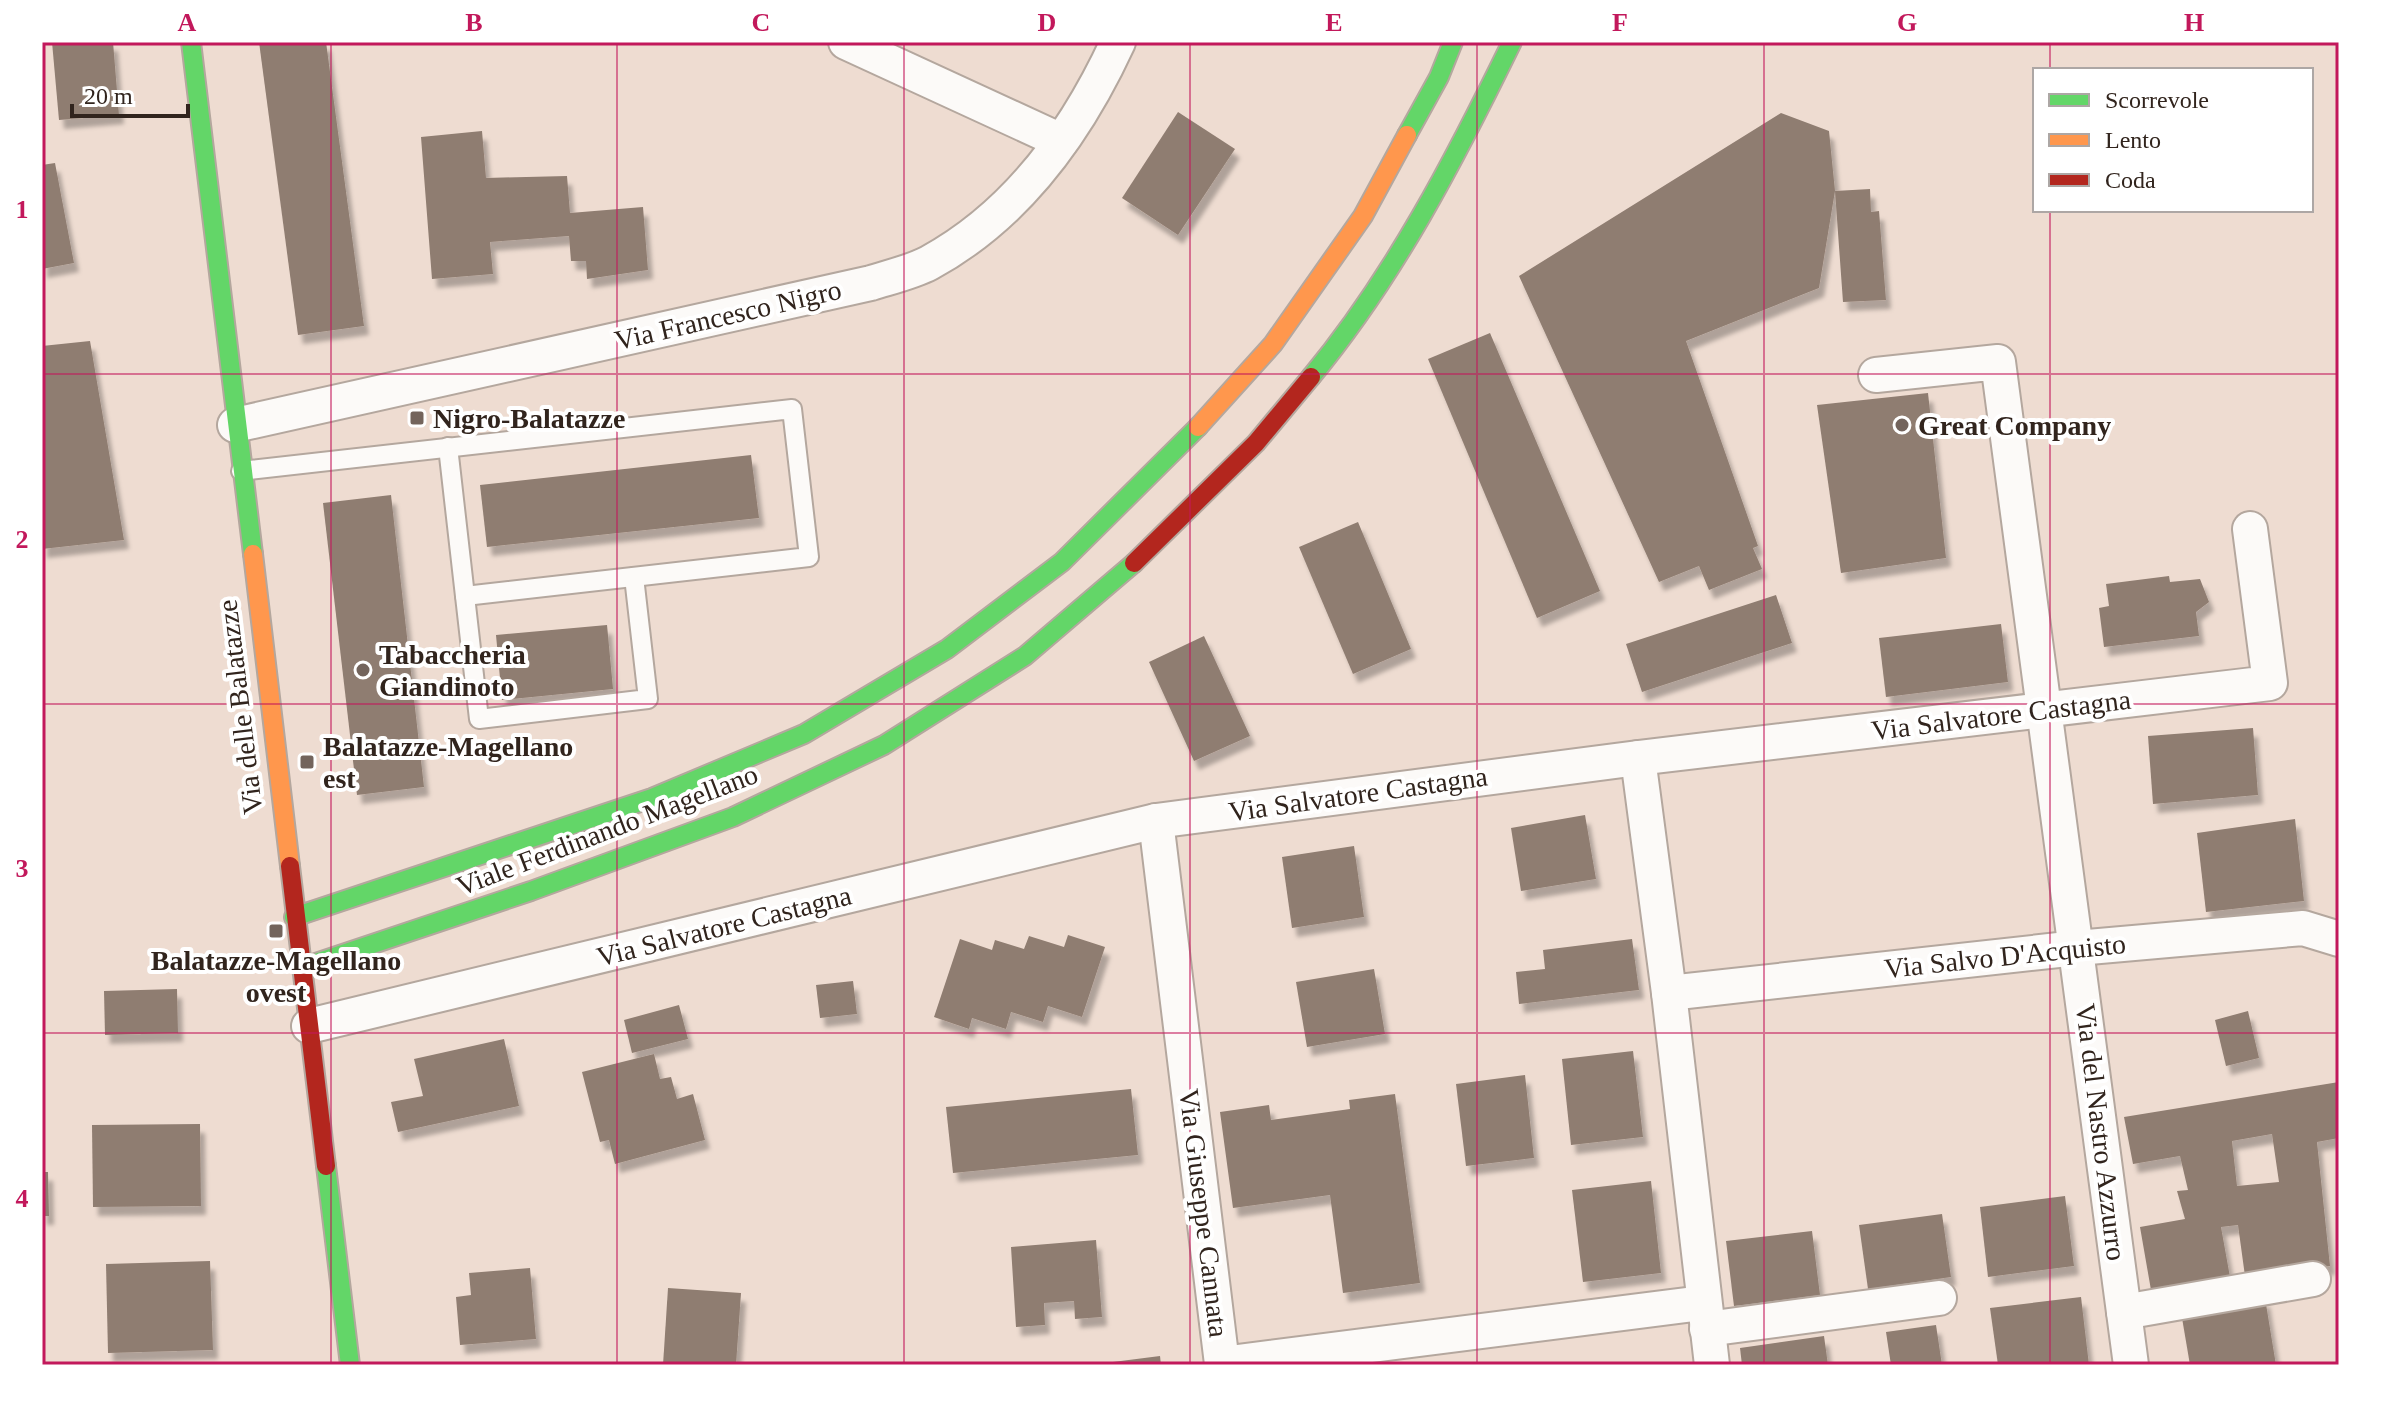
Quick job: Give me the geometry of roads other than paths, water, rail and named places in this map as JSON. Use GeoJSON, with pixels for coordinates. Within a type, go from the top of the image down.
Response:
{"type":"FeatureCollection","features":[{"type":"Feature","properties":{"kind":"street","name":"Via delle Balatazze"},"geometry":{"type":"LineString","coordinates":[[191,42],[350,1365]]}},
{"type":"Feature","properties":{"kind":"street"},"geometry":{"type":"LineString","coordinates":[[846,42],[1061,141]]}},
{"type":"Feature","properties":{"kind":"street","name":"Via Francesco Nigro"},"geometry":{"type":"LineString","coordinates":[[235,425],[871,283],[928,264],[978,231],[1021,194],[1097,86],[1118,42]]}},
{"type":"Feature","properties":{"kind":"street","name":"Viale Ferdinando Magellano"},"geometry":{"type":"LineString","coordinates":[[294,917],[652,798],[804,734],[947,649],[1062,562],[1166,462],[1273,344],[1363,216],[1439,77],[1453,42]]}},
{"type":"Feature","properties":{"kind":"street","name":"Viale Ferdinando Magellano"},"geometry":{"type":"LineString","coordinates":[[301,968],[531,891],[733,817],[884,745],[1025,656],[1153,547],[1256,443],[1341,341],[1439,184],[1512,42]]}},
{"type":"Feature","properties":{"kind":"street","name":"Via del Nastro Azzurro"},"geometry":{"type":"LineString","coordinates":[[1876,375],[1998,362],[2131,1365]]}},
{"type":"Feature","properties":{"kind":"street","name":"Via Salvatore Castagna"},"geometry":{"type":"LineString","coordinates":[[309,1026],[1156,821],[1638,758],[2270,683],[2250,529]]}},
{"type":"Feature","properties":{"kind":"street"},"geometry":{"type":"LineString","coordinates":[[1638,758],[1712,1365]]}},
{"type":"Feature","properties":{"kind":"street","name":"Via Giuseppe Cannata"},"geometry":{"type":"LineString","coordinates":[[1156,821],[1222,1364],[1704,1316]]}},
{"type":"Feature","properties":{"kind":"street","name":"Via Salvo D'Acquisto"},"geometry":{"type":"LineString","coordinates":[[1669,993],[2077,948],[2303,928],[2339,939]]}},
{"type":"Feature","properties":{"kind":"street"},"geometry":{"type":"LineString","coordinates":[[2124,1312],[2313,1279]]}},
{"type":"Feature","properties":{"kind":"street"},"geometry":{"type":"LineString","coordinates":[[1704,1316],[1939,1298]]}},
{"type":"Feature","properties":{"kind":"lane"},"geometry":{"type":"LineString","coordinates":[[241,471],[792,409],[809,557],[465,596]]}},
{"type":"Feature","properties":{"kind":"lane"},"geometry":{"type":"LineString","coordinates":[[448,447],[479,719],[648,699],[634,577]]}},
{"type":"Feature","properties":{"kind":"place","name":"Nigro-Balatazze"},"geometry":{"type":"Point","coordinates":[417,418]}},
{"type":"Feature","properties":{"kind":"place","name":"Great Company"},"geometry":{"type":"Point","coordinates":[1902,425]}},
{"type":"Feature","properties":{"kind":"place","name":"Tabaccheria Giandinoto"},"geometry":{"type":"Point","coordinates":[363,670]}},
{"type":"Feature","properties":{"kind":"place","name":"Balatazze-Magellano est"},"geometry":{"type":"Point","coordinates":[307,762]}},
{"type":"Feature","properties":{"kind":"place","name":"Balatazze-Magellano ovest"},"geometry":{"type":"Point","coordinates":[276,931]}}]}
